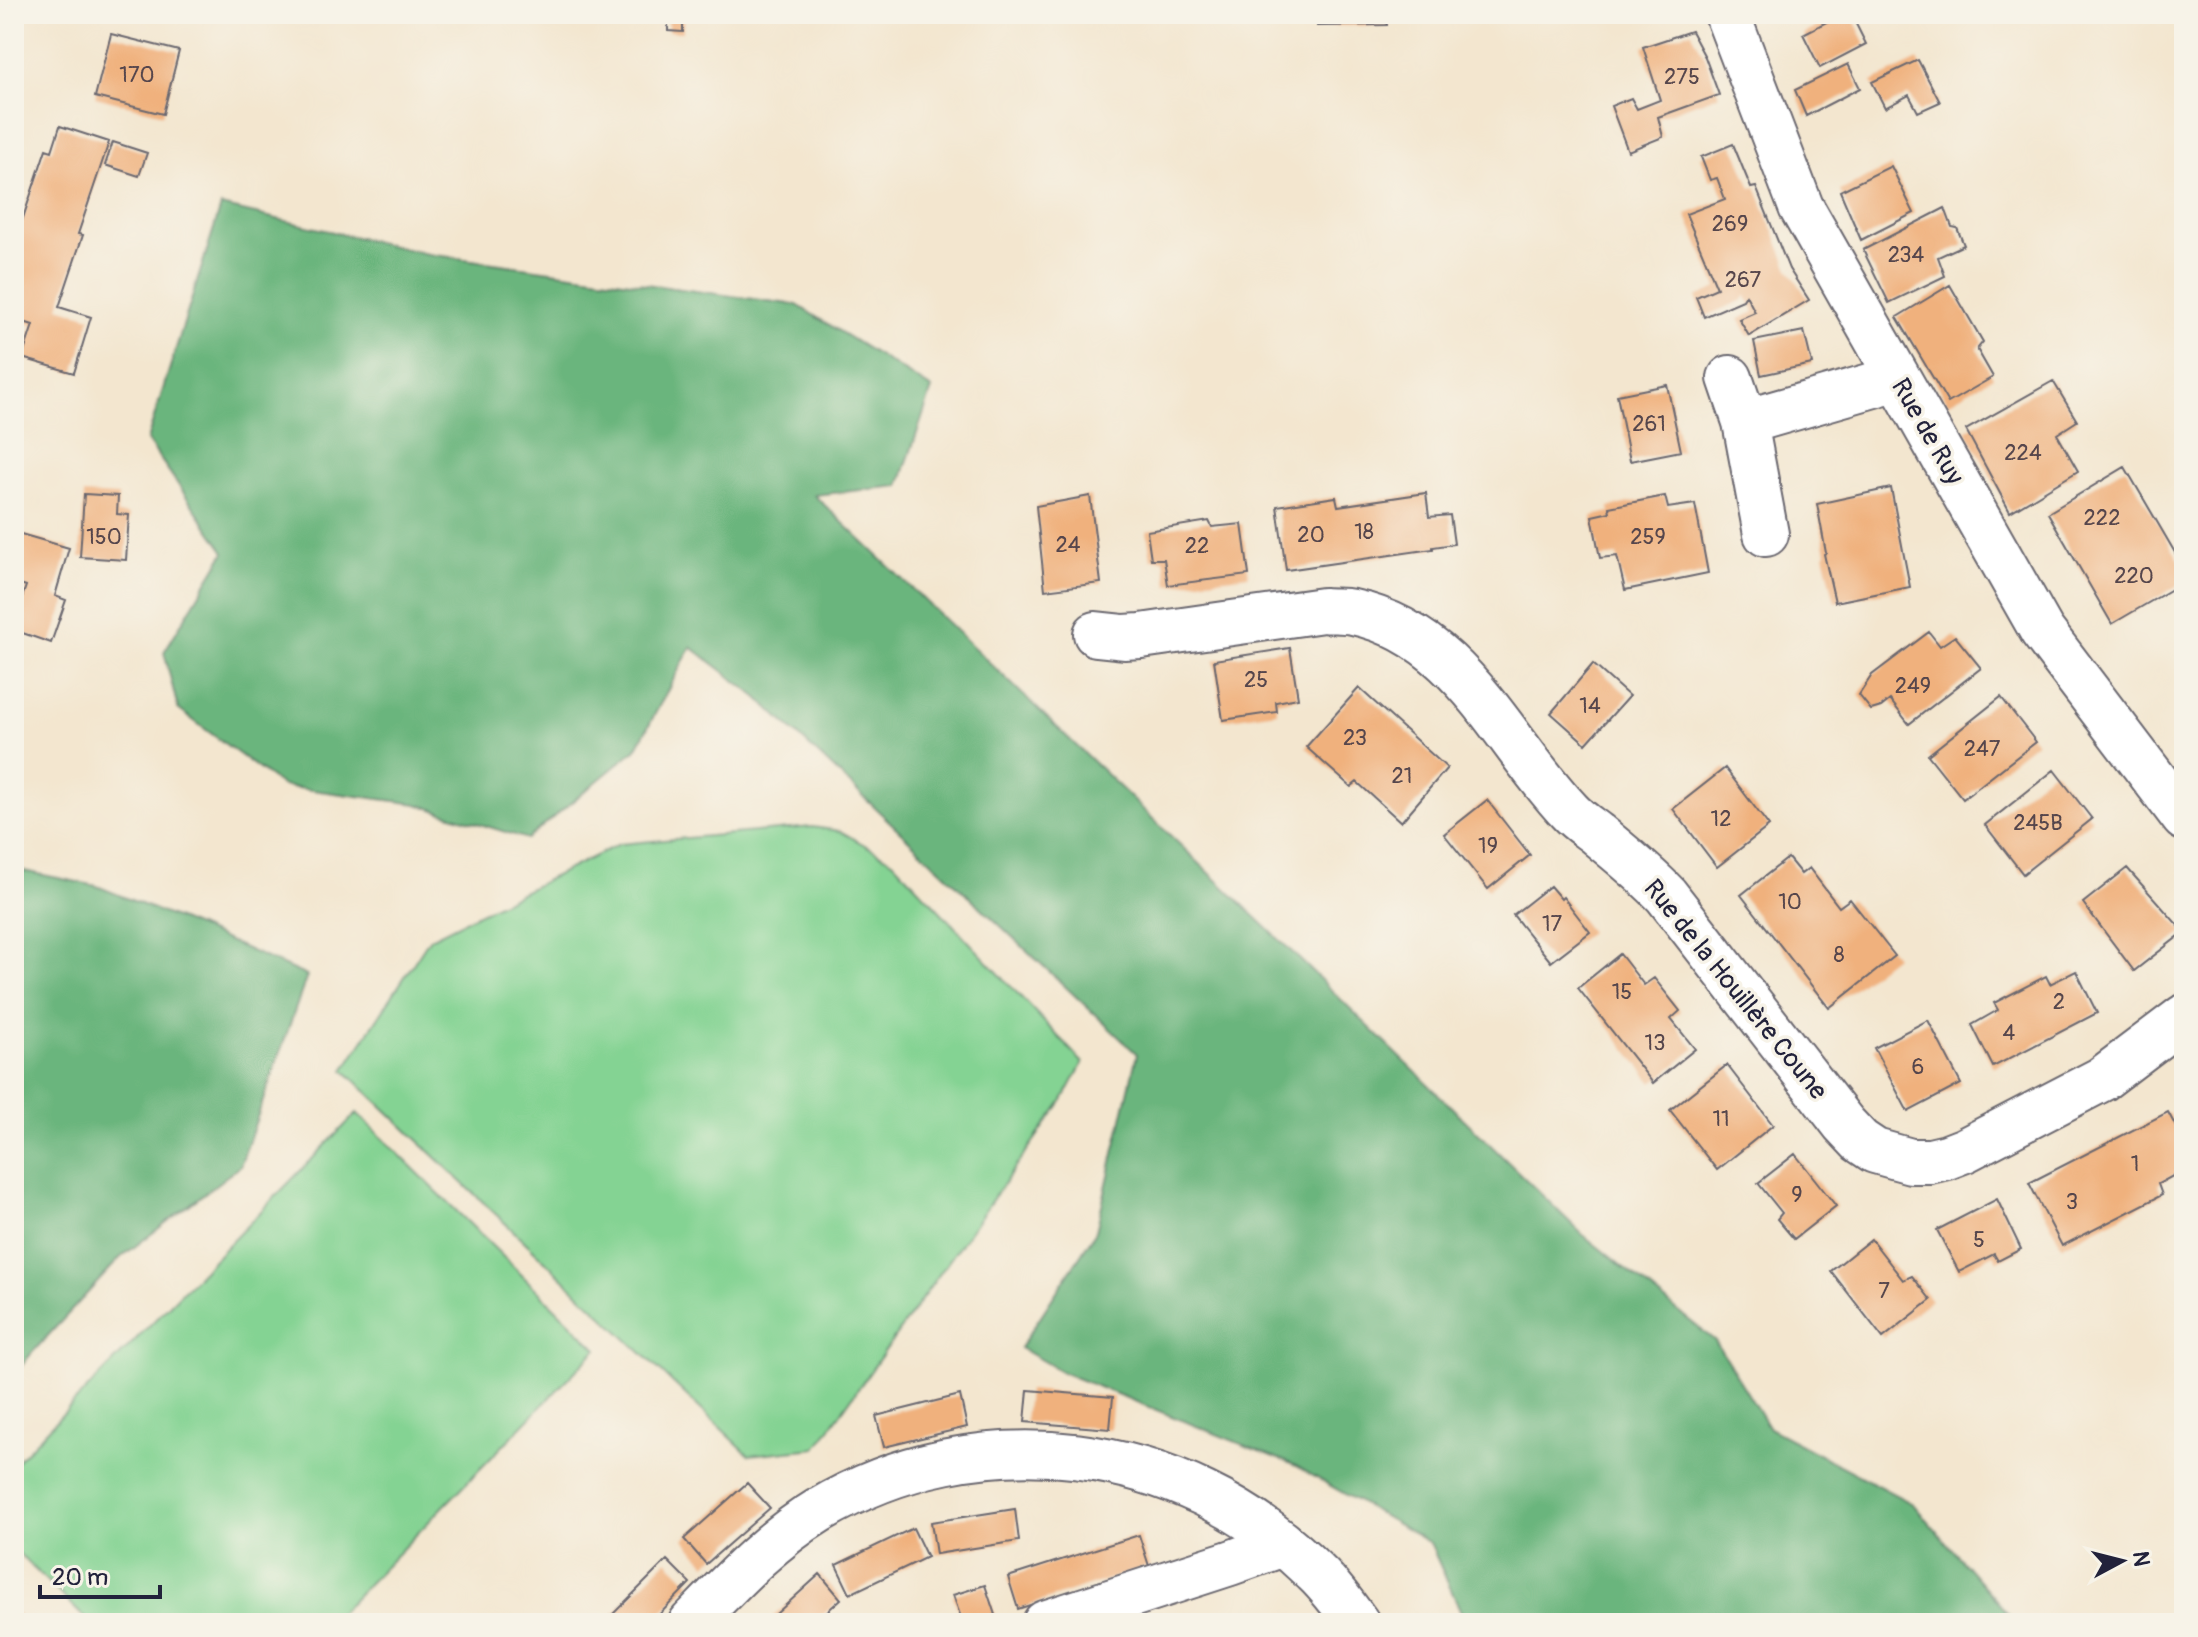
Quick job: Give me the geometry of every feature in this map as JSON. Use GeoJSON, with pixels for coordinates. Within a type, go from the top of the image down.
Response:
{"type":"FeatureCollection","features":[{"type":"Feature","properties":{"kind":"street","name":"Rue de Ruy"},"geometry":{"type":"LineString","coordinates":[[1727,14],[1801,207],[1898,378],[2042,631],[2184,818]]}},
{"type":"Feature","properties":{"kind":"street"},"geometry":{"type":"LineString","coordinates":[[1730,378],[1745,422],[1766,534]]}},
{"type":"Feature","properties":{"kind":"street"},"geometry":{"type":"LineString","coordinates":[[1745,422],[1898,378]]}},
{"type":"Feature","properties":{"kind":"street","name":"Rue de la Houillère Coune"},"geometry":{"type":"LineString","coordinates":[[1096,634],[1141,636],[1323,610],[1370,617],[1403,631],[1436,651],[1462,676],[1570,813],[1666,895],[1844,1124],[1875,1151],[1911,1161],[1930,1161],[1965,1150],[2102,1079],[2184,1017]]}},
{"type":"Feature","properties":{"kind":"street"},"geometry":{"type":"LineString","coordinates":[[691,1623],[758,1556],[819,1511],[886,1479],[955,1460],[1007,1454],[1097,1458],[1151,1472],[1209,1496],[1258,1524],[1283,1544],[1334,1591],[1357,1623]]}},
{"type":"Feature","properties":{"kind":"street"},"geometry":{"type":"LineString","coordinates":[[1045,1623],[1283,1544]]}},
{"type":"Feature","properties":{"kind":"green space"},"geometry":{"type":"Polygon","coordinates":[[[221,206],[428,254],[797,305],[932,389],[899,486],[814,495],[1582,1234],[1715,1341],[1769,1428],[1913,1504],[2016,1623],[1466,1623],[1430,1543],[1294,1465],[1064,1373],[1020,1348],[1096,1231],[1137,1054],[757,697],[691,647],[636,749],[527,839],[417,804],[282,786],[178,709],[164,652],[225,552],[147,440],[221,206]]]}},
{"type":"Feature","properties":{"kind":"green space"},"geometry":{"type":"Polygon","coordinates":[[[812,827],[840,831],[893,861],[1083,1063],[1063,1100],[816,1448],[749,1455],[344,1070],[430,938],[619,844],[812,827]]]}},
{"type":"Feature","properties":{"kind":"green space"},"geometry":{"type":"Polygon","coordinates":[[[14,869],[97,886],[307,976],[240,1166],[120,1258],[14,1375],[14,869]]]}},
{"type":"Feature","properties":{"kind":"green space"},"geometry":{"type":"Polygon","coordinates":[[[357,1113],[597,1349],[330,1623],[90,1623],[14,1549],[14,1464],[357,1113]]]}},
{"type":"Feature","properties":{"kind":"building"},"geometry":{"type":"Polygon","coordinates":[[[609,14],[626,14],[625,20],[608,19],[609,14]]]}},
{"type":"Feature","properties":{"kind":"building"},"geometry":{"type":"Polygon","coordinates":[[[668,14],[683,14],[683,32],[668,31],[668,14]]]}},
{"type":"Feature","properties":{"kind":"building"},"geometry":{"type":"Polygon","coordinates":[[[1317,14],[1386,14],[1387,25],[1317,26],[1317,14]]]}},
{"type":"Feature","properties":{"kind":"building"},"geometry":{"type":"Polygon","coordinates":[[[1842,14],[1851,14],[1866,44],[1820,68],[1803,34],[1842,14]]]}},
{"type":"Feature","properties":{"kind":"building"},"geometry":{"type":"Polygon","coordinates":[[[1691,31],[1705,57],[1719,95],[1658,117],[1663,137],[1628,151],[1611,106],[1631,98],[1637,109],[1660,100],[1643,47],[1691,31]]]}},
{"type":"Feature","properties":{"kind":"building"},"geometry":{"type":"Polygon","coordinates":[[[111,34],[179,51],[163,114],[95,97],[111,34]]]}},
{"type":"Feature","properties":{"kind":"building"},"geometry":{"type":"Polygon","coordinates":[[[1918,60],[1940,102],[1918,112],[1909,95],[1885,108],[1872,82],[1918,60]]]}},
{"type":"Feature","properties":{"kind":"building"},"geometry":{"type":"Polygon","coordinates":[[[1848,64],[1860,88],[1806,116],[1795,90],[1848,64]]]}},
{"type":"Feature","properties":{"kind":"building"},"geometry":{"type":"Polygon","coordinates":[[[60,126],[109,142],[78,234],[83,235],[59,307],[91,317],[74,373],[22,358],[33,325],[14,319],[14,245],[46,149],[52,151],[60,126]]]}},
{"type":"Feature","properties":{"kind":"building"},"geometry":{"type":"Polygon","coordinates":[[[113,142],[147,153],[139,176],[105,165],[113,142]]]}},
{"type":"Feature","properties":{"kind":"building"},"geometry":{"type":"Polygon","coordinates":[[[1733,144],[1751,188],[1756,187],[1789,269],[1809,300],[1749,336],[1739,319],[1755,312],[1746,295],[1743,300],[1704,317],[1696,297],[1717,288],[1686,214],[1725,199],[1717,178],[1710,180],[1701,157],[1733,144]]]}},
{"type":"Feature","properties":{"kind":"building"},"geometry":{"type":"Polygon","coordinates":[[[1891,166],[1914,213],[1861,240],[1840,191],[1891,166]]]}},
{"type":"Feature","properties":{"kind":"building"},"geometry":{"type":"Polygon","coordinates":[[[1945,208],[1952,227],[1957,228],[1964,245],[1938,257],[1945,276],[1889,303],[1863,250],[1945,208]]]}},
{"type":"Feature","properties":{"kind":"building"},"geometry":{"type":"Polygon","coordinates":[[[1950,285],[1983,342],[1977,349],[1993,377],[1948,403],[1897,317],[1950,285]]]}},
{"type":"Feature","properties":{"kind":"building"},"geometry":{"type":"Polygon","coordinates":[[[1804,331],[1812,364],[1761,375],[1754,341],[1804,331]]]}},
{"type":"Feature","properties":{"kind":"building"},"geometry":{"type":"Polygon","coordinates":[[[2053,381],[2077,421],[2057,434],[2078,471],[2010,512],[1966,430],[2053,381]]]}},
{"type":"Feature","properties":{"kind":"building"},"geometry":{"type":"Polygon","coordinates":[[[1667,385],[1681,451],[1630,461],[1617,395],[1667,385]]]}},
{"type":"Feature","properties":{"kind":"building"},"geometry":{"type":"Polygon","coordinates":[[[2125,467],[2184,568],[2184,582],[2112,624],[2048,513],[2125,467]]]}},
{"type":"Feature","properties":{"kind":"building"},"geometry":{"type":"Polygon","coordinates":[[[1891,488],[1910,587],[1835,602],[1817,504],[1891,488]]]}},
{"type":"Feature","properties":{"kind":"building"},"geometry":{"type":"Polygon","coordinates":[[[1426,493],[1429,517],[1450,515],[1454,544],[1286,570],[1277,506],[1336,497],[1338,506],[1426,493]]]}},
{"type":"Feature","properties":{"kind":"building"},"geometry":{"type":"Polygon","coordinates":[[[84,494],[118,496],[117,514],[129,515],[126,560],[80,557],[84,494]]]}},
{"type":"Feature","properties":{"kind":"building"},"geometry":{"type":"Polygon","coordinates":[[[1090,496],[1101,583],[1045,590],[1036,506],[1090,496]]]}},
{"type":"Feature","properties":{"kind":"building"},"geometry":{"type":"Polygon","coordinates":[[[1665,496],[1668,508],[1695,504],[1708,573],[1625,590],[1617,556],[1600,558],[1592,516],[1610,512],[1609,507],[1665,496]]]}},
{"type":"Feature","properties":{"kind":"building"},"geometry":{"type":"Polygon","coordinates":[[[1209,521],[1212,527],[1242,524],[1249,575],[1168,585],[1164,559],[1151,559],[1147,531],[1209,521]]]}},
{"type":"Feature","properties":{"kind":"building"},"geometry":{"type":"Polygon","coordinates":[[[14,532],[69,548],[55,596],[66,600],[51,643],[14,630],[26,586],[14,582],[14,532]]]}},
{"type":"Feature","properties":{"kind":"building"},"geometry":{"type":"Polygon","coordinates":[[[1929,632],[1940,646],[1955,636],[1981,668],[1909,724],[1890,700],[1871,710],[1859,695],[1872,675],[1929,632]]]}},
{"type":"Feature","properties":{"kind":"building"},"geometry":{"type":"Polygon","coordinates":[[[1290,648],[1298,698],[1276,702],[1277,712],[1223,720],[1214,660],[1290,648]]]}},
{"type":"Feature","properties":{"kind":"building"},"geometry":{"type":"Polygon","coordinates":[[[1593,664],[1629,696],[1586,744],[1551,713],[1593,664]]]}},
{"type":"Feature","properties":{"kind":"building"},"geometry":{"type":"Polygon","coordinates":[[[1359,688],[1447,768],[1401,822],[1357,782],[1351,787],[1306,747],[1359,688]]]}},
{"type":"Feature","properties":{"kind":"building"},"geometry":{"type":"Polygon","coordinates":[[[2001,697],[2036,742],[1963,799],[1928,755],[2001,697]]]}},
{"type":"Feature","properties":{"kind":"building"},"geometry":{"type":"Polygon","coordinates":[[[1725,768],[1769,826],[1717,867],[1673,809],[1725,768]]]}},
{"type":"Feature","properties":{"kind":"building"},"geometry":{"type":"Polygon","coordinates":[[[2054,770],[2092,819],[2023,874],[1985,825],[2054,770]]]}},
{"type":"Feature","properties":{"kind":"building"},"geometry":{"type":"Polygon","coordinates":[[[1487,800],[1530,855],[1488,889],[1444,834],[1487,800]]]}},
{"type":"Feature","properties":{"kind":"building"},"geometry":{"type":"Polygon","coordinates":[[[1788,858],[1801,874],[1809,868],[1839,907],[1850,899],[1895,956],[1829,1008],[1741,895],[1788,858]]]}},
{"type":"Feature","properties":{"kind":"building"},"geometry":{"type":"Polygon","coordinates":[[[2127,868],[2184,932],[2134,971],[2083,903],[2127,868]]]}},
{"type":"Feature","properties":{"kind":"building"},"geometry":{"type":"Polygon","coordinates":[[[1550,886],[1561,899],[1563,897],[1590,932],[1551,962],[1513,915],[1550,886]]]}},
{"type":"Feature","properties":{"kind":"building"},"geometry":{"type":"Polygon","coordinates":[[[1620,954],[1644,985],[1654,978],[1680,1011],[1671,1019],[1695,1049],[1653,1083],[1578,988],[1620,954]]]}},
{"type":"Feature","properties":{"kind":"building"},"geometry":{"type":"Polygon","coordinates":[[[2076,971],[2097,1013],[1993,1067],[1972,1025],[1998,1010],[1994,1003],[2046,976],[2050,984],[2076,971]]]}},
{"type":"Feature","properties":{"kind":"building"},"geometry":{"type":"Polygon","coordinates":[[[1928,1020],[1961,1084],[1908,1112],[1874,1048],[1928,1020]]]}},
{"type":"Feature","properties":{"kind":"building"},"geometry":{"type":"Polygon","coordinates":[[[1727,1065],[1773,1125],[1717,1170],[1670,1110],[1727,1065]]]}},
{"type":"Feature","properties":{"kind":"building"},"geometry":{"type":"Polygon","coordinates":[[[2168,1112],[2184,1142],[2184,1170],[2158,1184],[2162,1195],[2062,1246],[2029,1183],[2168,1112]]]}},
{"type":"Feature","properties":{"kind":"building"},"geometry":{"type":"Polygon","coordinates":[[[1795,1154],[1836,1206],[1794,1239],[1777,1219],[1782,1213],[1758,1183],[1795,1154]]]}},
{"type":"Feature","properties":{"kind":"building"},"geometry":{"type":"Polygon","coordinates":[[[1997,1199],[2021,1249],[1998,1261],[1994,1254],[1959,1272],[1937,1230],[1997,1199]]]}},
{"type":"Feature","properties":{"kind":"building"},"geometry":{"type":"Polygon","coordinates":[[[1871,1239],[1903,1280],[1912,1276],[1931,1300],[1883,1338],[1831,1271],[1871,1239]]]}},
{"type":"Feature","properties":{"kind":"building"},"geometry":{"type":"Polygon","coordinates":[[[1028,1390],[1113,1397],[1110,1429],[1025,1422],[1028,1390]]]}},
{"type":"Feature","properties":{"kind":"building"},"geometry":{"type":"Polygon","coordinates":[[[960,1395],[967,1427],[884,1447],[876,1416],[960,1395]]]}},
{"type":"Feature","properties":{"kind":"building"},"geometry":{"type":"Polygon","coordinates":[[[747,1483],[770,1508],[706,1564],[684,1539],[747,1483]]]}},
{"type":"Feature","properties":{"kind":"building"},"geometry":{"type":"Polygon","coordinates":[[[1015,1509],[1019,1541],[936,1554],[931,1522],[1015,1509]]]}},
{"type":"Feature","properties":{"kind":"building"},"geometry":{"type":"Polygon","coordinates":[[[913,1528],[927,1557],[850,1594],[836,1565],[913,1528]]]}},
{"type":"Feature","properties":{"kind":"building"},"geometry":{"type":"Polygon","coordinates":[[[1139,1535],[1149,1566],[1018,1609],[1008,1577],[1139,1535]]]}},
{"type":"Feature","properties":{"kind":"building"},"geometry":{"type":"Polygon","coordinates":[[[667,1560],[690,1583],[651,1623],[608,1623],[606,1621],[667,1560]]]}},
{"type":"Feature","properties":{"kind":"building"},"geometry":{"type":"Polygon","coordinates":[[[820,1574],[841,1599],[814,1623],[766,1623],[820,1574]]]}},
{"type":"Feature","properties":{"kind":"building"},"geometry":{"type":"Polygon","coordinates":[[[985,1585],[995,1615],[973,1623],[963,1623],[953,1595],[985,1585]]]}},
{"type":"Feature","properties":{"kind":"building"},"geometry":{"type":"Polygon","coordinates":[[[14,1610],[26,1623],[14,1623],[14,1610]]]}}]}
